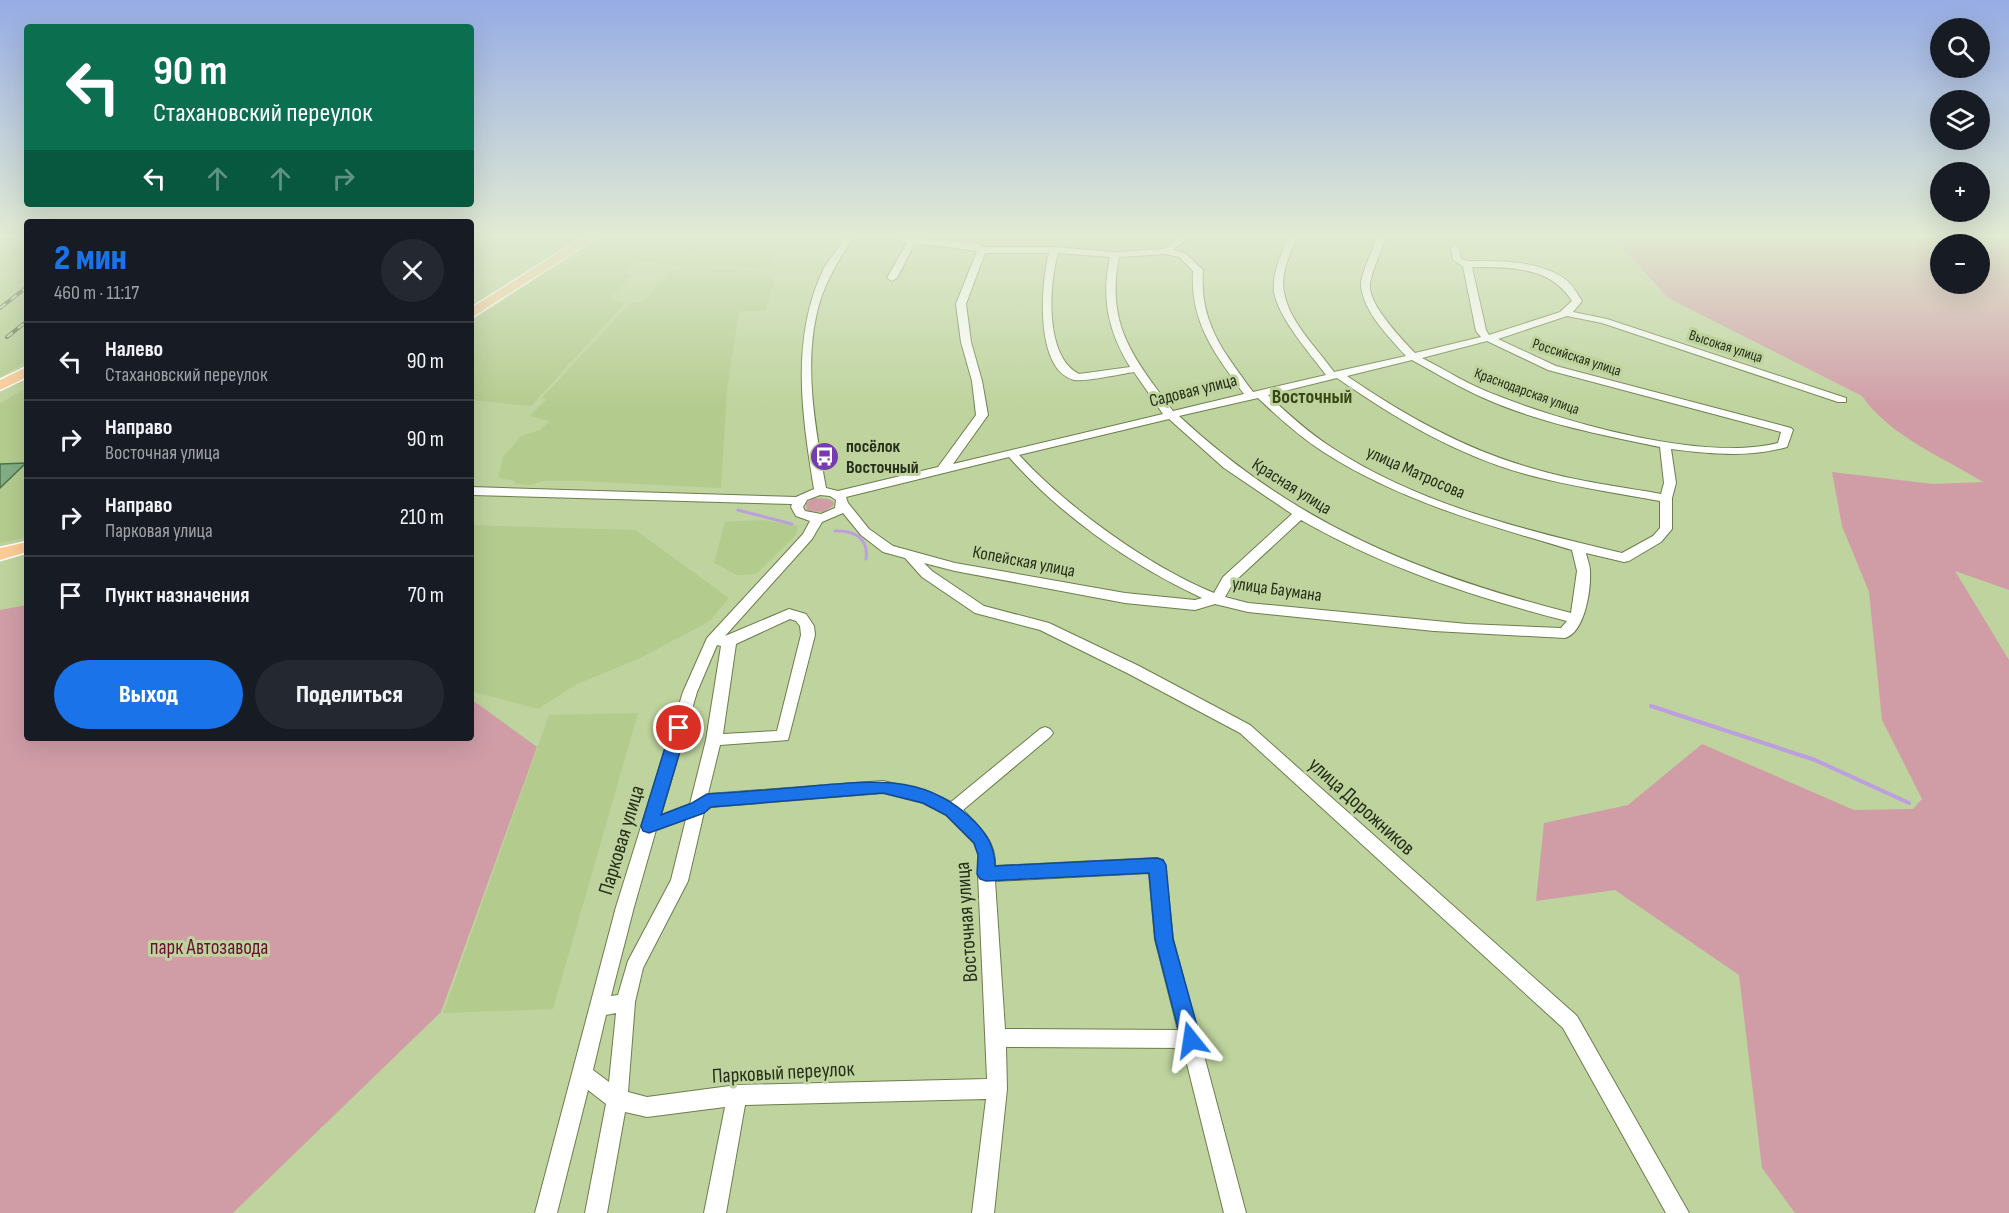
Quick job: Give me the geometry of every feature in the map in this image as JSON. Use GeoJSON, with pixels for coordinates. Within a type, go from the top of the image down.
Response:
{"type":"FeatureCollection","features":[{"type":"Feature","properties":{"kind":"main road"},"geometry":{"type":"LineString","coordinates":[[474,312],[501,295]]}},
{"type":"Feature","properties":{"kind":"main road"},"geometry":{"type":"LineString","coordinates":[[0,386],[24,373]]}},
{"type":"Feature","properties":{"kind":"main road"},"geometry":{"type":"LineString","coordinates":[[0,554],[24,548]]}},
{"type":"Feature","properties":{"kind":"street"},"geometry":{"type":"LineString","coordinates":[[818,295],[807,342],[805,382],[807,416],[820,491]]}},
{"type":"Feature","properties":{"kind":"street"},"geometry":{"type":"LineString","coordinates":[[941,472],[982,415],[977,381],[966,342],[961,304],[965,295]]}},
{"type":"Feature","properties":{"kind":"street"},"geometry":{"type":"LineString","coordinates":[[1048,295],[1050,338],[1068,375],[1077,377],[1137,369]]}},
{"type":"Feature","properties":{"kind":"street","name":"Красная улица"},"geometry":{"type":"LineString","coordinates":[[1110,295],[1116,330],[1137,369],[1169,414],[1240,476],[1299,515],[1371,551],[1430,576],[1491,596],[1577,619]]}},
{"type":"Feature","properties":{"kind":"street","name":"улица Матросова"},"geometry":{"type":"LineString","coordinates":[[1197,295],[1198,309],[1209,336],[1255,394],[1317,444],[1414,494],[1474,517],[1624,558],[1657,539],[1666,529],[1666,498]]}},
{"type":"Feature","properties":{"kind":"street"},"geometry":{"type":"LineString","coordinates":[[1281,295],[1292,320],[1334,374],[1402,417],[1442,438],[1488,457],[1527,470],[1581,483],[1666,498],[1670,483],[1665,445]]}},
{"type":"Feature","properties":{"kind":"street","name":"Краснодарская улица"},"geometry":{"type":"LineString","coordinates":[[1368,295],[1373,308],[1388,330],[1413,357],[1434,370],[1490,397],[1532,411],[1603,432],[1665,445],[1701,449],[1770,449],[1783,445],[1787,430]]}},
{"type":"Feature","properties":{"kind":"street"},"geometry":{"type":"LineString","coordinates":[[1473,295],[1481,331],[1486,337]]}},
{"type":"Feature","properties":{"kind":"street"},"geometry":{"type":"LineString","coordinates":[[1561,315],[1577,301],[1572,295]]}},
{"type":"Feature","properties":{"kind":"street","name":"Садовая улица"},"geometry":{"type":"LineString","coordinates":[[840,500],[1169,414],[1413,357],[1529,326],[1561,315]]}},
{"type":"Feature","properties":{"kind":"street","name":"Высокая улица"},"geometry":{"type":"LineString","coordinates":[[1561,315],[1585,320],[1589,319],[1587,316],[1842,400]]}},
{"type":"Feature","properties":{"kind":"street","name":"Российская улица"},"geometry":{"type":"LineString","coordinates":[[1486,337],[1552,368],[1787,430]]}},
{"type":"Feature","properties":{"kind":"street","name":"улица Баумана"},"geometry":{"type":"LineString","coordinates":[[1013,454],[1042,487],[1099,531],[1188,588],[1232,604],[1380,622],[1531,633],[1565,633],[1577,619]]}},
{"type":"Feature","properties":{"kind":"street"},"geometry":{"type":"LineString","coordinates":[[474,490],[799,501]]}},
{"type":"Feature","properties":{"kind":"street"},"geometry":{"type":"LineString","coordinates":[[820,491],[840,500],[837,513],[817,519],[800,513],[797,507],[804,496],[820,491]]}},
{"type":"Feature","properties":{"kind":"street","name":"Копейская улица"},"geometry":{"type":"LineString","coordinates":[[840,500],[865,532],[888,549],[955,567],[1125,598],[1195,605],[1218,598]]}},
{"type":"Feature","properties":{"kind":"street"},"geometry":{"type":"LineString","coordinates":[[1218,598],[1228,580],[1299,515]]}},
{"type":"Feature","properties":{"kind":"street","name":"Парковая улица"},"geometry":{"type":"LineString","coordinates":[[546,1213],[581,1073],[649,826],[690,692],[712,641],[808,536],[817,519]]}},
{"type":"Feature","properties":{"kind":"street"},"geometry":{"type":"LineString","coordinates":[[1577,619],[1584,571],[1578,547]]}},
{"type":"Feature","properties":{"kind":"street","name":"улица Дорожников"},"geometry":{"type":"LineString","coordinates":[[910,555],[927,574],[980,610],[1044,626],[1134,670],[1245,729],[1570,1022],[1678,1213]]}},
{"type":"Feature","properties":{"kind":"street"},"geometry":{"type":"LineString","coordinates":[[596,1213],[617,1100],[626,1002],[634,967],[679,881],[714,740],[724,641],[789,614],[801,617],[807,626],[808,635],[783,736],[714,740]]}},
{"type":"Feature","properties":{"kind":"street"},"geometry":{"type":"LineString","coordinates":[[952,810],[1045,733]]}},
{"type":"Feature","properties":{"kind":"street","name":"Восточная улица"},"geometry":{"type":"LineString","coordinates":[[649,826],[698,808],[707,801],[883,787],[927,797],[952,810],[981,839],[987,855],[986,874],[997,1089],[983,1213]]}},
{"type":"Feature","properties":{"kind":"street"},"geometry":{"type":"LineString","coordinates":[[986,874],[1157,865],[1164,939],[1235,1213]]}},
{"type":"Feature","properties":{"kind":"street"},"geometry":{"type":"LineString","coordinates":[[599,1008],[626,1002]]}},
{"type":"Feature","properties":{"kind":"street"},"geometry":{"type":"LineString","coordinates":[[996,1038],[1191,1040]]}},
{"type":"Feature","properties":{"kind":"street","name":"Парковый переулок"},"geometry":{"type":"LineString","coordinates":[[581,1073],[617,1100],[647,1107],[737,1095],[997,1089]]}},
{"type":"Feature","properties":{"kind":"street"},"geometry":{"type":"LineString","coordinates":[[715,1213],[737,1095]]}},
{"type":"Feature","properties":{"kind":"shaded area"},"geometry":{"type":"Polygon","coordinates":[[[0,295],[24,295],[24,364],[0,377],[0,295]]]}},
{"type":"Feature","properties":{"kind":"shaded area"},"geometry":{"type":"Polygon","coordinates":[[[512,295],[613,295],[609,298],[625,303],[531,406],[474,400],[474,320],[512,295]]]}},
{"type":"Feature","properties":{"kind":"shaded area"},"geometry":{"type":"Polygon","coordinates":[[[650,295],[770,295],[766,311],[740,311],[727,389],[721,488],[580,481],[542,481],[530,485],[517,484],[512,480],[498,478],[503,457],[521,436],[540,430],[550,421],[530,416],[547,399],[542,398],[629,304],[644,301],[650,295]]]}},
{"type":"Feature","properties":{"kind":"shaded area"},"geometry":{"type":"Polygon","coordinates":[[[24,390],[24,538],[0,543],[0,403],[24,390]]]}},
{"type":"Feature","properties":{"kind":"shaded area"},"geometry":{"type":"Polygon","coordinates":[[[763,520],[798,526],[796,535],[756,574],[737,575],[714,563],[725,522],[763,520]]]}},
{"type":"Feature","properties":{"kind":"shaded area"},"geometry":{"type":"Polygon","coordinates":[[[474,525],[635,530],[729,598],[710,621],[640,658],[575,685],[538,709],[474,692],[474,525]]]}},
{"type":"Feature","properties":{"kind":"shaded area"},"geometry":{"type":"Polygon","coordinates":[[[638,713],[553,1009],[443,1013],[549,715],[638,713]]]}},
{"type":"Feature","properties":{"kind":"green space"},"geometry":{"type":"Polygon","coordinates":[[[1665,295],[2009,295],[2009,590],[1955,571],[2009,660],[2009,1213],[1795,1213],[1762,1168],[1739,975],[1615,890],[1536,901],[1544,823],[1628,805],[1702,744],[1854,810],[1913,809],[1922,799],[1882,720],[1869,592],[1842,526],[1832,472],[1933,484],[1983,482],[1918,445],[1887,423],[1862,396],[1665,295]]]}},
{"type":"Feature","properties":{"kind":"green space"},"geometry":{"type":"Polygon","coordinates":[[[814,498],[828,499],[834,502],[833,506],[824,512],[807,511],[806,503],[814,498]]]}},
{"type":"Feature","properties":{"kind":"green space","name":"парк Автозавода"},"geometry":{"type":"Polygon","coordinates":[[[24,606],[24,741],[474,741],[474,701],[537,747],[441,1012],[233,1213],[0,1213],[0,610],[24,606]]]}},
{"type":"Feature","properties":{"kind":"building"},"geometry":{"type":"Polygon","coordinates":[[[24,463],[24,465],[0,488],[0,464],[24,463]]]}},
{"type":"Feature","properties":{"kind":"waterway"},"geometry":{"type":"LineString","coordinates":[[738,510],[792,524]]}},
{"type":"Feature","properties":{"kind":"waterway"},"geometry":{"type":"LineString","coordinates":[[835,531],[848,532],[859,537],[865,546],[866,559]]}},
{"type":"Feature","properties":{"kind":"waterway"},"geometry":{"type":"LineString","coordinates":[[1651,706],[1815,760],[1909,803]]}},
{"type":"Feature","properties":{"kind":"railway"},"geometry":{"type":"LineString","coordinates":[[0,308],[17,295]]}},
{"type":"Feature","properties":{"kind":"railway"},"geometry":{"type":"LineString","coordinates":[[7,337],[24,323]]}},
{"type":"Feature","properties":{"kind":"place","name":"посёлок Восточный"},"geometry":{"type":"Point","coordinates":[825,456]}},
{"type":"Feature","properties":{"kind":"district","name":"Восточный"},"geometry":{"type":"Point","coordinates":[1312,396]}},
{"type":"Feature","properties":{"kind":"route"},"geometry":{"type":"LineString","coordinates":[[679,728],[649,826],[698,808],[707,801],[883,787],[927,797],[952,810],[981,839],[987,855],[986,874],[1157,865],[1164,939],[1191,1040]]}}]}
